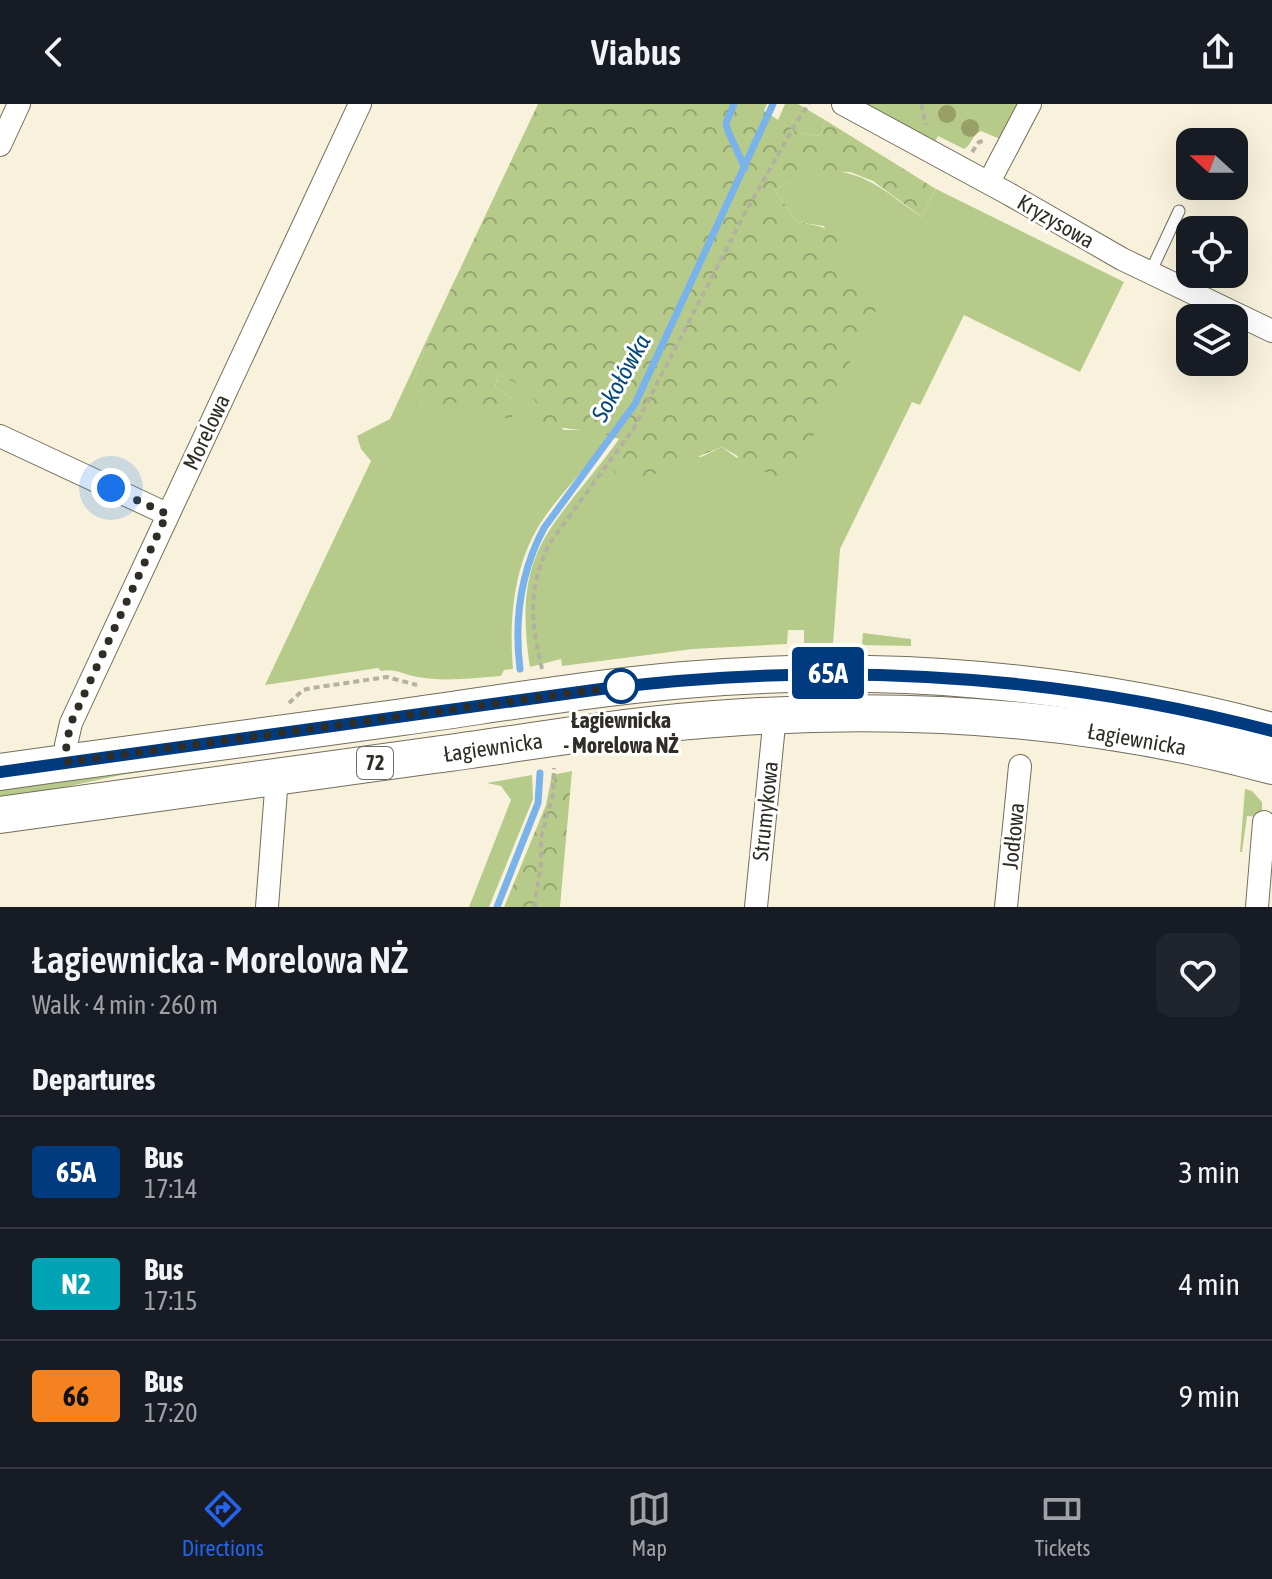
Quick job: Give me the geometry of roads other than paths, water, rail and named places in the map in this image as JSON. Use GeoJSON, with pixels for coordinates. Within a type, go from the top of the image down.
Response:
{"type":"FeatureCollection","features":[{"type":"Feature","properties":{"kind":"main road","name":"Łagiewnicka"},"geometry":{"type":"LineString","coordinates":[[0,772],[684,680],[795,674],[877,674],[980,680],[1081,692],[1168,707],[1272,731]]}},
{"type":"Feature","properties":{"kind":"main road"},"geometry":{"type":"LineString","coordinates":[[469,707],[474,750]]}},
{"type":"Feature","properties":{"kind":"main road","name":"Łagiewnicka"},"geometry":{"type":"LineString","coordinates":[[0,815],[669,723],[775,715],[913,713],[1025,722],[1112,733],[1272,766]]}},
{"type":"Feature","properties":{"kind":"street"},"geometry":{"type":"LineString","coordinates":[[0,145],[19,104]]}},
{"type":"Feature","properties":{"kind":"street","name":"Morelowa"},"geometry":{"type":"LineString","coordinates":[[68,762],[66,745],[71,723],[360,104]]}},
{"type":"Feature","properties":{"kind":"street","name":"Kryzysowa"},"geometry":{"type":"LineString","coordinates":[[843,104],[989,182],[1095,244],[1272,331]]}},
{"type":"Feature","properties":{"kind":"street"},"geometry":{"type":"LineString","coordinates":[[989,182],[1030,104]]}},
{"type":"Feature","properties":{"kind":"street"},"geometry":{"type":"LineString","coordinates":[[0,436],[167,514]]}},
{"type":"Feature","properties":{"kind":"street","name":"Strumykowa"},"geometry":{"type":"LineString","coordinates":[[756,907],[775,715]]}},
{"type":"Feature","properties":{"kind":"street","name":"Jodłowa"},"geometry":{"type":"LineString","coordinates":[[1006,907],[1020,766]]}},
{"type":"Feature","properties":{"kind":"street"},"geometry":{"type":"LineString","coordinates":[[267,907],[277,777]]}},
{"type":"Feature","properties":{"kind":"street"},"geometry":{"type":"LineString","coordinates":[[1257,907],[1264,822]]}},
{"type":"Feature","properties":{"kind":"lane"},"geometry":{"type":"LineString","coordinates":[[1150,273],[1179,211]]}},
{"type":"Feature","properties":{"kind":"waterway"},"geometry":{"type":"LineString","coordinates":[[734,104],[726,123],[745,168]]}},
{"type":"Feature","properties":{"kind":"waterway","name":"Sokołówka"},"geometry":{"type":"LineString","coordinates":[[520,669],[518,632],[521,596],[536,544],[544,528],[635,404],[773,104]]}},
{"type":"Feature","properties":{"kind":"waterway","name":"Sokołówka"},"geometry":{"type":"LineString","coordinates":[[497,907],[538,803],[540,773]]}},
{"type":"Feature","properties":{"kind":"place","name":"Łagiewnicka - Morelowa NŻ"},"geometry":{"type":"Point","coordinates":[621,686]}}]}
